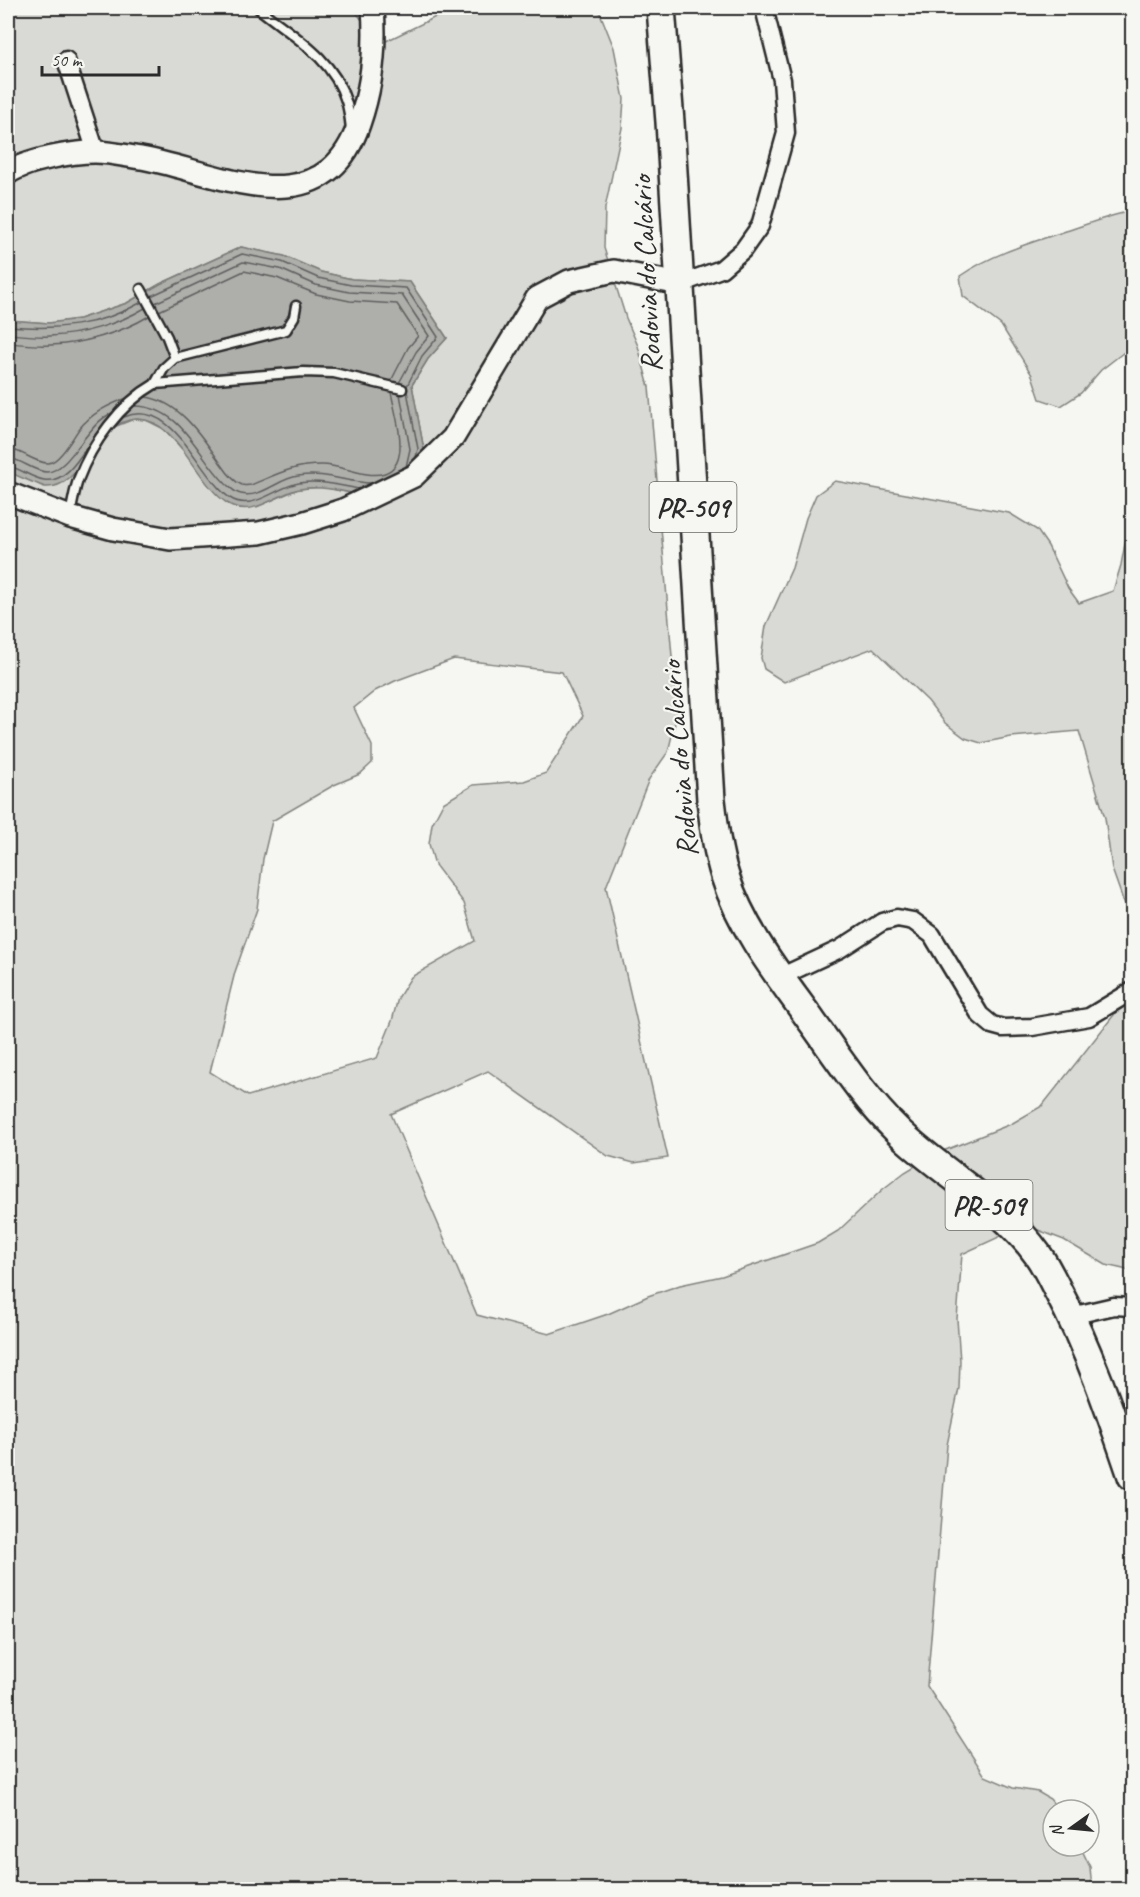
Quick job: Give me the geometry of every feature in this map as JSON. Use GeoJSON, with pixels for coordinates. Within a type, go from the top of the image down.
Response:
{"type":"FeatureCollection","features":[{"type":"Feature","properties":{"kind":"main road","name":"Rodovia do Calcário"},"geometry":{"type":"LineString","coordinates":[[661,8],[711,800],[716,842],[724,875],[743,919],[780,977],[856,1083],[896,1129],[1013,1225],[1039,1256],[1071,1316],[1088,1356],[1132,1476]]}},
{"type":"Feature","properties":{"kind":"street"},"geometry":{"type":"LineString","coordinates":[[8,173],[15,168],[46,159],[96,152],[143,158],[213,178],[267,187],[301,184],[326,173],[345,155],[353,141],[369,97],[375,28],[373,8]]}},
{"type":"Feature","properties":{"kind":"street"},"geometry":{"type":"LineString","coordinates":[[8,493],[70,517],[113,529],[170,539],[259,533],[302,523],[343,510],[414,476],[453,438],[537,298],[569,281],[614,271],[680,284],[721,269],[743,250],[760,226],[786,133],[782,80],[764,8]]}},
{"type":"Feature","properties":{"kind":"street"},"geometry":{"type":"LineString","coordinates":[[66,60],[96,152]]}},
{"type":"Feature","properties":{"kind":"street"},"geometry":{"type":"LineString","coordinates":[[780,977],[840,949],[882,922],[897,918],[913,921],[932,935],[980,1015],[992,1025],[1004,1028],[1032,1027],[1089,1017],[1132,991]]}},
{"type":"Feature","properties":{"kind":"street"},"geometry":{"type":"LineString","coordinates":[[1071,1316],[1114,1306],[1132,1307]]}},
{"type":"Feature","properties":{"kind":"lane"},"geometry":{"type":"LineString","coordinates":[[258,8],[308,45],[330,69],[346,100],[353,141]]}},
{"type":"Feature","properties":{"kind":"lane"},"geometry":{"type":"LineString","coordinates":[[141,289],[167,337],[175,358]]}},
{"type":"Feature","properties":{"kind":"lane"},"geometry":{"type":"LineString","coordinates":[[155,384],[164,368],[175,358],[286,330],[294,317],[296,306]]}},
{"type":"Feature","properties":{"kind":"lane"},"geometry":{"type":"LineString","coordinates":[[70,517],[78,482],[95,443],[141,392],[155,384],[303,372],[334,373],[402,389]]}},
{"type":"Feature","properties":{"kind":"shaded area"},"geometry":{"type":"Polygon","coordinates":[[[8,8],[353,8],[380,44],[454,8],[598,8],[614,48],[624,99],[622,128],[605,208],[604,248],[626,318],[638,346],[649,387],[677,715],[668,752],[649,779],[606,887],[668,1158],[634,1163],[608,1156],[488,1071],[391,1114],[477,1315],[549,1334],[608,1314],[680,1285],[722,1276],[818,1243],[838,1231],[905,1172],[933,1155],[1011,1124],[1042,1106],[1132,992],[1132,1271],[1106,1265],[1064,1240],[1025,1225],[962,1254],[957,1319],[959,1388],[947,1445],[927,1686],[985,1776],[1013,1788],[1038,1792],[1048,1798],[1041,1798],[1041,1858],[1086,1858],[1090,1867],[1092,1889],[8,1889],[8,470],[11,473],[97,442],[114,427],[134,419],[146,420],[164,429],[181,448],[257,507],[298,489],[323,487],[368,497],[424,450],[412,385],[428,359],[447,338],[410,282],[352,279],[321,272],[284,256],[241,247],[160,284],[127,303],[79,319],[49,323],[8,320],[8,8]],[[454,659],[395,681],[375,691],[354,708],[372,746],[372,763],[360,774],[334,785],[272,821],[263,859],[257,909],[235,972],[210,1072],[248,1096],[377,1058],[392,1021],[398,998],[411,977],[475,941],[464,903],[435,865],[429,844],[432,824],[443,803],[473,785],[524,781],[546,773],[583,716],[562,672],[454,659]]]}},
{"type":"Feature","properties":{"kind":"shaded area"},"geometry":{"type":"Polygon","coordinates":[[[1132,211],[1132,346],[1101,370],[1081,393],[1061,406],[1040,399],[1032,375],[1001,325],[963,296],[960,276],[985,261],[1012,250],[1132,211]]]}},
{"type":"Feature","properties":{"kind":"shaded area"},"geometry":{"type":"Polygon","coordinates":[[[835,481],[1009,513],[1037,530],[1048,546],[1068,588],[1079,603],[1113,591],[1121,565],[1132,507],[1132,916],[1123,900],[1112,869],[1105,818],[1079,731],[1011,737],[981,743],[965,738],[945,723],[928,701],[873,648],[784,682],[764,669],[761,658],[766,626],[792,568],[806,518],[816,495],[835,481]]]}},
{"type":"Feature","properties":{"kind":"water"},"geometry":{"type":"Polygon","coordinates":[[[241,247],[284,256],[321,272],[352,279],[410,282],[447,338],[428,359],[412,385],[424,450],[420,470],[368,497],[309,488],[291,491],[264,504],[246,509],[227,503],[216,494],[185,453],[163,429],[150,421],[136,419],[121,423],[109,431],[79,468],[58,485],[43,487],[8,470],[8,320],[49,323],[79,319],[127,303],[160,284],[241,247]]]}}]}
